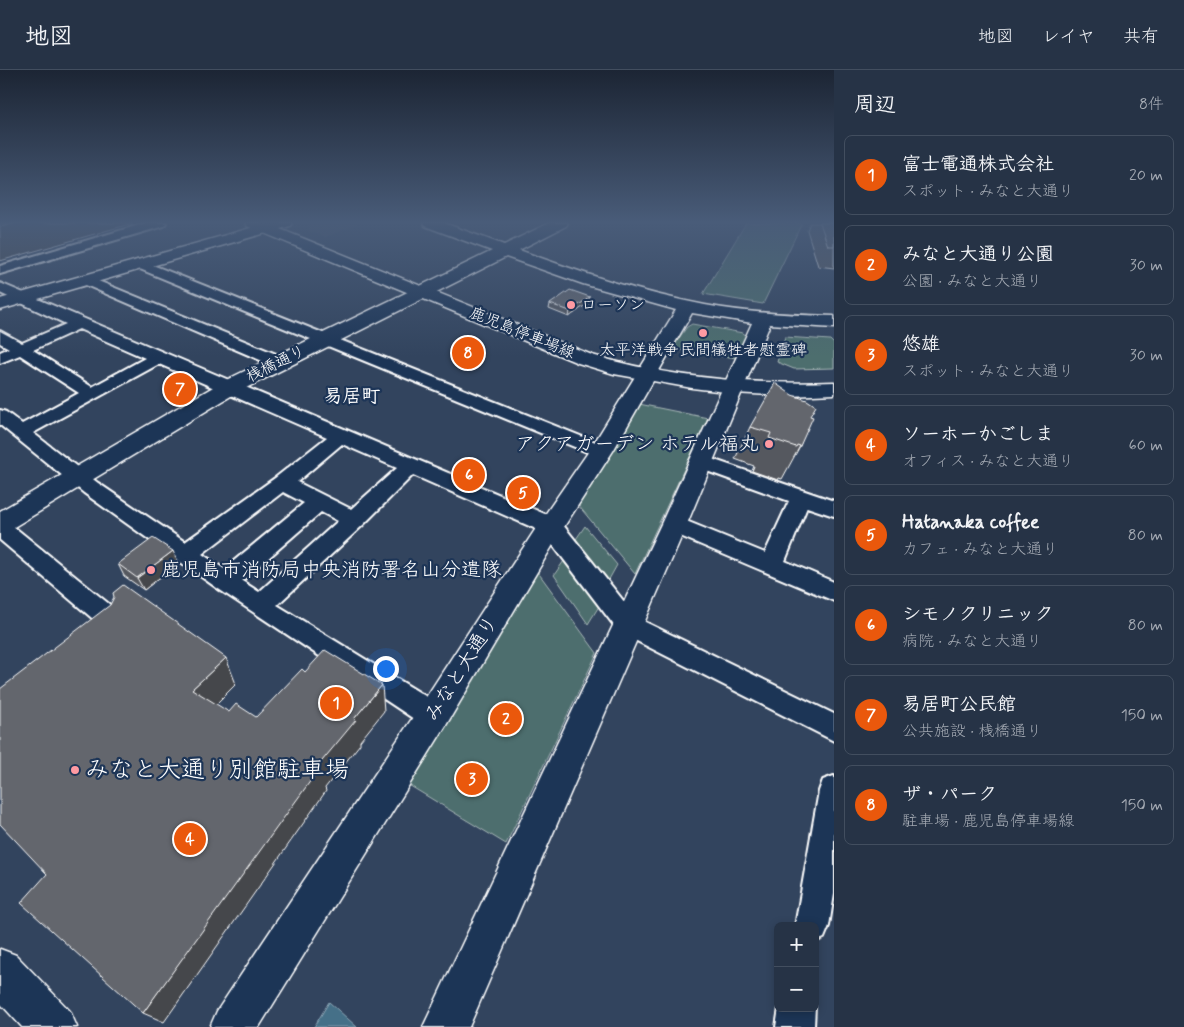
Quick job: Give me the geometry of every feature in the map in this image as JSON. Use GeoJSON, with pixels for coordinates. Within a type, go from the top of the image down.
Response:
{"type":"FeatureCollection","features":[{"type":"Feature","properties":{"kind":"street"},"geometry":{"type":"LineString","coordinates":[[0,305],[128,268]]}},
{"type":"Feature","properties":{"kind":"street"},"geometry":{"type":"LineString","coordinates":[[149,268],[602,450]]}},
{"type":"Feature","properties":{"kind":"street","name":"鹿児島停車場線"},"geometry":{"type":"LineString","coordinates":[[362,268],[586,358],[621,370],[734,387],[782,390],[834,388]]}},
{"type":"Feature","properties":{"kind":"street","name":"桟橋通り"},"geometry":{"type":"LineString","coordinates":[[0,523],[76,476],[228,388],[470,268]]}},
{"type":"Feature","properties":{"kind":"street"},"geometry":{"type":"LineString","coordinates":[[553,268],[584,279],[688,307],[762,320],[834,322]]}},
{"type":"Feature","properties":{"kind":"street"},"geometry":{"type":"LineString","coordinates":[[86,280],[280,362]]}},
{"type":"Feature","properties":{"kind":"street"},"geometry":{"type":"LineString","coordinates":[[0,287],[228,388],[551,526],[628,625],[834,728]]}},
{"type":"Feature","properties":{"kind":"street","name":"みなと大通り"},"geometry":{"type":"LineString","coordinates":[[233,1027],[433,716],[551,526],[602,450],[688,307]]}},
{"type":"Feature","properties":{"kind":"street"},"geometry":{"type":"LineString","coordinates":[[446,1027],[674,524],[762,320]]}},
{"type":"Feature","properties":{"kind":"street"},"geometry":{"type":"LineString","coordinates":[[0,358],[81,323]]}},
{"type":"Feature","properties":{"kind":"street"},"geometry":{"type":"LineString","coordinates":[[0,336],[92,394]]}},
{"type":"Feature","properties":{"kind":"street"},"geometry":{"type":"LineString","coordinates":[[21,432],[160,358]]}},
{"type":"Feature","properties":{"kind":"street"},"geometry":{"type":"LineString","coordinates":[[0,416],[76,476],[225,582],[433,716]]}},
{"type":"Feature","properties":{"kind":"street"},"geometry":{"type":"LineString","coordinates":[[185,554],[282,483],[340,436]]}},
{"type":"Feature","properties":{"kind":"street"},"geometry":{"type":"LineString","coordinates":[[700,461],[834,509]]}},
{"type":"Feature","properties":{"kind":"street"},"geometry":{"type":"LineString","coordinates":[[260,606],[355,520],[411,466]]}},
{"type":"Feature","properties":{"kind":"street"},"geometry":{"type":"LineString","coordinates":[[282,483],[355,520]]}},
{"type":"Feature","properties":{"kind":"street"},"geometry":{"type":"LineString","coordinates":[[772,564],[801,497]]}},
{"type":"Feature","properties":{"kind":"street"},"geometry":{"type":"LineString","coordinates":[[225,582],[320,502]]}},
{"type":"Feature","properties":{"kind":"street"},"geometry":{"type":"LineString","coordinates":[[674,524],[772,564],[834,592]]}},
{"type":"Feature","properties":{"kind":"street"},"geometry":{"type":"LineString","coordinates":[[0,528],[116,624],[93,642]]}},
{"type":"Feature","properties":{"kind":"street"},"geometry":{"type":"LineString","coordinates":[[813,922],[834,791]]}},
{"type":"Feature","properties":{"kind":"street"},"geometry":{"type":"LineString","coordinates":[[0,970],[54,1027]]}},
{"type":"Feature","properties":{"kind":"street"},"geometry":{"type":"LineString","coordinates":[[795,1027],[797,1012]]}},
{"type":"Feature","properties":{"kind":"green space"},"geometry":{"type":"Polygon","coordinates":[[[719,268],[780,268],[763,304],[703,294],[719,268]]]}},
{"type":"Feature","properties":{"kind":"green space"},"geometry":{"type":"Polygon","coordinates":[[[692,324],[743,333],[747,336],[737,358],[671,349],[687,327],[692,324]]]}},
{"type":"Feature","properties":{"kind":"green space"},"geometry":{"type":"Polygon","coordinates":[[[785,337],[830,340],[834,344],[834,368],[794,369],[777,362],[785,337]]]}},
{"type":"Feature","properties":{"kind":"green space"},"geometry":{"type":"Polygon","coordinates":[[[639,404],[708,418],[635,574],[578,505],[639,404]]]}},
{"type":"Feature","properties":{"kind":"green space"},"geometry":{"type":"Polygon","coordinates":[[[585,526],[617,565],[607,583],[574,542],[585,526]]]}},
{"type":"Feature","properties":{"kind":"green space"},"geometry":{"type":"Polygon","coordinates":[[[566,558],[601,603],[588,624],[554,575],[566,558]]]}},
{"type":"Feature","properties":{"kind":"green space"},"geometry":{"type":"Polygon","coordinates":[[[537,571],[597,653],[506,844],[407,784],[537,571]]]}},
{"type":"Feature","properties":{"kind":"shaded area"},"geometry":{"type":"Polygon","coordinates":[[[329,1002],[357,1027],[314,1027],[329,1002]]]}},
{"type":"Feature","properties":{"kind":"building"},"geometry":{"type":"Polygon","coordinates":[[[570,290],[590,297],[570,311],[550,304],[570,290]]]}},
{"type":"Feature","properties":{"kind":"building"},"geometry":{"type":"Polygon","coordinates":[[[775,383],[792,395],[807,400],[816,406],[810,416],[813,417],[800,446],[797,445],[796,447],[769,438],[771,433],[750,427],[775,383]]]}},
{"type":"Feature","properties":{"kind":"building"},"geometry":{"type":"Polygon","coordinates":[[[153,538],[173,551],[137,578],[118,564],[153,538]]]}},
{"type":"Feature","properties":{"kind":"building"},"geometry":{"type":"Polygon","coordinates":[[[123,585],[226,658],[192,689],[229,712],[236,704],[256,717],[302,669],[305,672],[325,650],[382,685],[317,767],[319,769],[143,1013],[21,903],[47,874],[0,824],[0,689],[110,605],[114,597],[113,593],[123,585]]]}},
{"type":"Feature","properties":{"kind":"place","name":"ローソン"},"geometry":{"type":"Point","coordinates":[571,305]}},
{"type":"Feature","properties":{"kind":"place","name":"太平洋戦争民間犠牲者慰霊碑"},"geometry":{"type":"Point","coordinates":[703,333]}},
{"type":"Feature","properties":{"kind":"place","name":"ザ・パーク"},"geometry":{"type":"Point","coordinates":[468,353]}},
{"type":"Feature","properties":{"kind":"place","name":"易居町公民館"},"geometry":{"type":"Point","coordinates":[180,389]}},
{"type":"Feature","properties":{"kind":"place","name":"アクアガーデン ホテル福丸"},"geometry":{"type":"Point","coordinates":[769,444]}},
{"type":"Feature","properties":{"kind":"place","name":"シモノクリニック"},"geometry":{"type":"Point","coordinates":[469,475]}},
{"type":"Feature","properties":{"kind":"place","name":"Hatanaka coffee"},"geometry":{"type":"Point","coordinates":[523,493]}},
{"type":"Feature","properties":{"kind":"place","name":"鹿児島市消防局中央消防署名山分遣隊"},"geometry":{"type":"Point","coordinates":[151,570]}},
{"type":"Feature","properties":{"kind":"place","name":"富士電通株式会社"},"geometry":{"type":"Point","coordinates":[336,703]}},
{"type":"Feature","properties":{"kind":"place","name":"みなと大通り公園"},"geometry":{"type":"Point","coordinates":[506,719]}},
{"type":"Feature","properties":{"kind":"place","name":"みなと大通り別館駐車場"},"geometry":{"type":"Point","coordinates":[75,770]}},
{"type":"Feature","properties":{"kind":"place","name":"悠雄"},"geometry":{"type":"Point","coordinates":[472,779]}},
{"type":"Feature","properties":{"kind":"place","name":"ソーホーかごしま"},"geometry":{"type":"Point","coordinates":[190,839]}},
{"type":"Feature","properties":{"kind":"district","name":"易居町"},"geometry":{"type":"Point","coordinates":[352,396]}}]}
